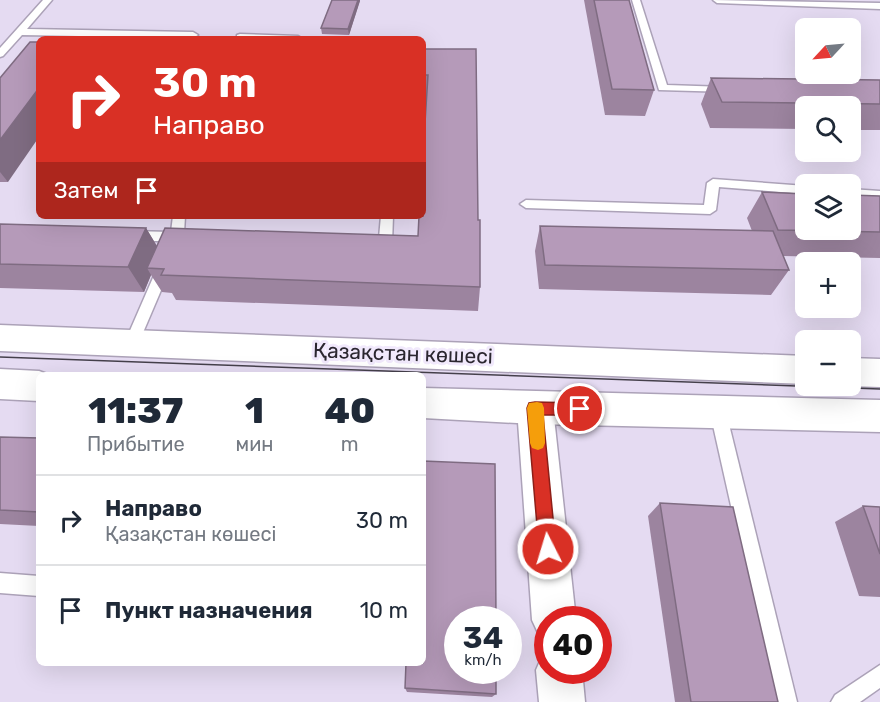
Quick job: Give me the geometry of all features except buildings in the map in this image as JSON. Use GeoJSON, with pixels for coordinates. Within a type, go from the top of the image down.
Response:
{"type":"FeatureCollection","features":[{"type":"Feature","properties":{"kind":"main road","name":"Қазақстан көшесі"},"geometry":{"type":"LineString","coordinates":[[0,339],[132,342],[795,370]]}},
{"type":"Feature","properties":{"kind":"main road"},"geometry":{"type":"LineString","coordinates":[[529,358],[553,606]]}},
{"type":"Feature","properties":{"kind":"main road"},"geometry":{"type":"LineString","coordinates":[[861,372],[880,373]]}},
{"type":"Feature","properties":{"kind":"main road"},"geometry":{"type":"LineString","coordinates":[[0,384],[36,386]]}},
{"type":"Feature","properties":{"kind":"main road"},"geometry":{"type":"LineString","coordinates":[[426,403],[880,416]]}},
{"type":"Feature","properties":{"kind":"main road"},"geometry":{"type":"LineString","coordinates":[[560,684],[562,702]]}},
{"type":"Feature","properties":{"kind":"lane"},"geometry":{"type":"LineString","coordinates":[[0,54],[48,0]]}},
{"type":"Feature","properties":{"kind":"lane"},"geometry":{"type":"LineString","coordinates":[[636,0],[663,88],[743,90]]}},
{"type":"Feature","properties":{"kind":"lane"},"geometry":{"type":"LineString","coordinates":[[717,0],[880,6]]}},
{"type":"Feature","properties":{"kind":"lane"},"geometry":{"type":"LineString","coordinates":[[21,32],[193,36]]}},
{"type":"Feature","properties":{"kind":"lane"},"geometry":{"type":"LineString","coordinates":[[526,204],[710,210],[713,183],[795,189]]}},
{"type":"Feature","properties":{"kind":"lane"},"geometry":{"type":"LineString","coordinates":[[861,194],[880,195]]}},
{"type":"Feature","properties":{"kind":"lane"},"geometry":{"type":"LineString","coordinates":[[132,342],[183,237],[180,219]]}},
{"type":"Feature","properties":{"kind":"lane"},"geometry":{"type":"LineString","coordinates":[[362,242],[385,243],[387,219]]}},
{"type":"Feature","properties":{"kind":"lane"},"geometry":{"type":"LineString","coordinates":[[118,236],[183,237]]}},
{"type":"Feature","properties":{"kind":"lane"},"geometry":{"type":"LineString","coordinates":[[718,412],[786,702]]}},
{"type":"Feature","properties":{"kind":"lane"},"geometry":{"type":"LineString","coordinates":[[0,583],[36,586]]}},
{"type":"Feature","properties":{"kind":"lane"},"geometry":{"type":"LineString","coordinates":[[842,702],[880,675]]}},
{"type":"Feature","properties":{"kind":"tram line"},"geometry":{"type":"LineString","coordinates":[[0,357],[412,372]]}},
{"type":"Feature","properties":{"kind":"tram line"},"geometry":{"type":"LineString","coordinates":[[426,372],[880,389]]}},
{"type":"Feature","properties":{"kind":"slow traffic"},"geometry":{"type":"LineString","coordinates":[[537,408],[535,408],[538,443]]}},
{"type":"Feature","properties":{"kind":"route"},"geometry":{"type":"LineString","coordinates":[[548,549],[535,408],[580,409]]}}]}
